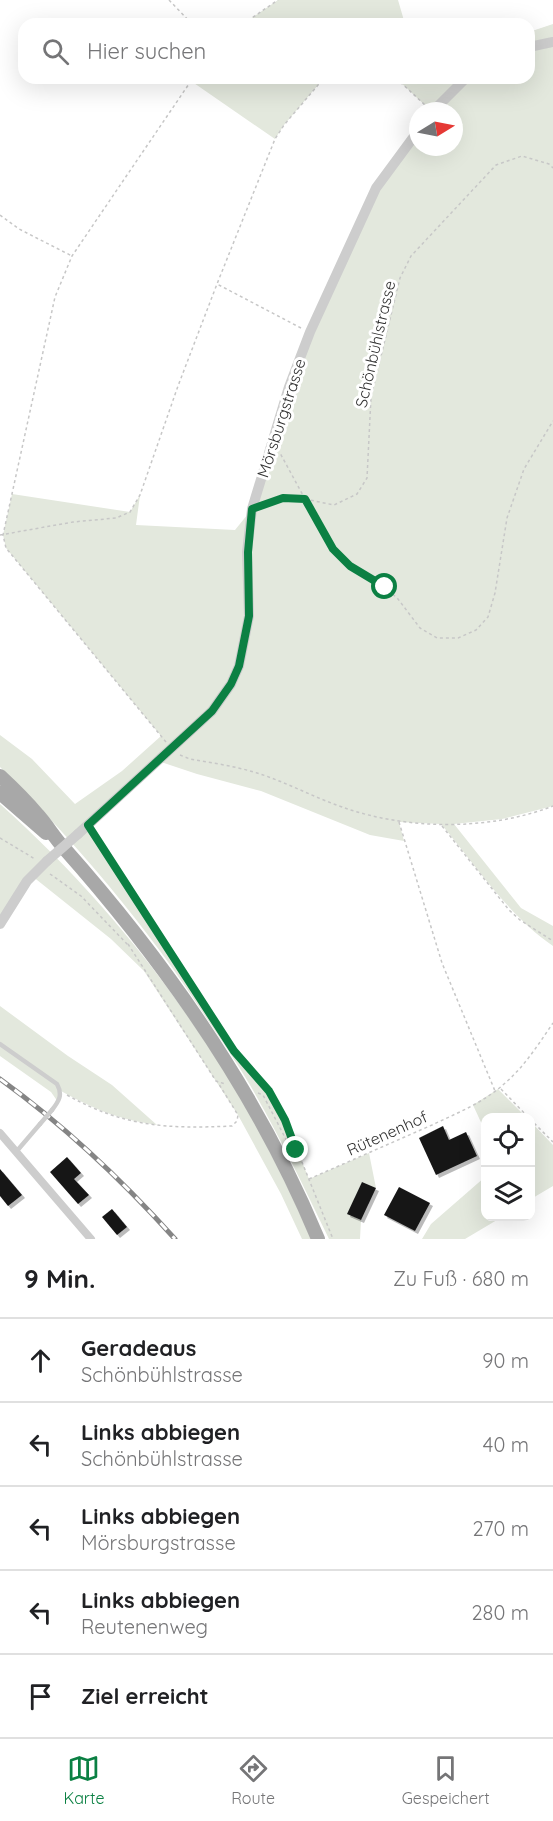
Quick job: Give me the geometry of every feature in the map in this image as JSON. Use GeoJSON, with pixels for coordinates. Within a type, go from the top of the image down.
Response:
{"type":"FeatureCollection","features":[{"type":"Feature","properties":{"kind":"main road"},"geometry":{"type":"LineString","coordinates":[[0,776],[40,817],[104,893],[194,1012],[271,1140],[318,1239]]}},
{"type":"Feature","properties":{"kind":"main road"},"geometry":{"type":"LineString","coordinates":[[0,793],[33,824],[58,841]]}},
{"type":"Feature","properties":{"kind":"street"},"geometry":{"type":"LineString","coordinates":[[535,46],[553,42]]}},
{"type":"Feature","properties":{"kind":"street"},"geometry":{"type":"LineString","coordinates":[[441,102],[460,84]]}},
{"type":"Feature","properties":{"kind":"street","name":"Mörsburgstrasse"},"geometry":{"type":"LineString","coordinates":[[0,924],[27,880],[212,711],[231,684],[239,666],[249,616],[248,552],[252,509],[289,387],[310,332],[376,188],[409,143]]}},
{"type":"Feature","properties":{"kind":"street"},"geometry":{"type":"LineString","coordinates":[[0,1133],[91,1239]]}},
{"type":"Feature","properties":{"kind":"lane"},"geometry":{"type":"LineString","coordinates":[[0,1044],[17,1058],[52,1079],[60,1090],[59,1100],[52,1110],[16,1152]]}},
{"type":"Feature","properties":{"kind":"path"},"geometry":{"type":"LineString","coordinates":[[170,0],[186,18]]}},
{"type":"Feature","properties":{"kind":"path"},"geometry":{"type":"LineString","coordinates":[[252,18],[278,0]]}},
{"type":"Feature","properties":{"kind":"path"},"geometry":{"type":"LineString","coordinates":[[189,84],[72,256],[55,297],[1,535],[6,548],[171,749],[190,759],[229,765],[264,775],[344,808],[398,822],[441,824],[502,819],[553,806]]}},
{"type":"Feature","properties":{"kind":"path"},"geometry":{"type":"LineString","coordinates":[[1,535],[73,522],[116,518],[130,512],[140,495],[178,386],[275,139],[319,84]]}},
{"type":"Feature","properties":{"kind":"path"},"geometry":{"type":"LineString","coordinates":[[403,84],[422,102]]}},
{"type":"Feature","properties":{"kind":"path","name":"Schönbühlstrasse"},"geometry":{"type":"LineString","coordinates":[[252,509],[283,498],[334,504],[357,494],[367,478],[371,397],[400,278],[411,256],[496,165],[522,156],[549,164],[553,168]]}},
{"type":"Feature","properties":{"kind":"path"},"geometry":{"type":"LineString","coordinates":[[0,215],[19,229],[72,256]]}},
{"type":"Feature","properties":{"kind":"path"},"geometry":{"type":"LineString","coordinates":[[218,284],[310,332]]}},
{"type":"Feature","properties":{"kind":"path"},"geometry":{"type":"LineString","coordinates":[[272,440],[333,549],[350,566],[392,593],[420,628],[437,638],[458,638],[476,630],[488,617],[495,593],[507,518],[525,469],[553,421]]}},
{"type":"Feature","properties":{"kind":"path"},"geometry":{"type":"LineString","coordinates":[[398,822],[442,963],[495,1092]]}},
{"type":"Feature","properties":{"kind":"path"},"geometry":{"type":"LineString","coordinates":[[441,824],[509,910],[520,920],[553,941]]}},
{"type":"Feature","properties":{"kind":"path"},"geometry":{"type":"LineString","coordinates":[[88,825],[234,1051],[269,1091],[285,1120],[333,1239]]}},
{"type":"Feature","properties":{"kind":"path"},"geometry":{"type":"LineString","coordinates":[[0,838],[45,863]]}},
{"type":"Feature","properties":{"kind":"path"},"geometry":{"type":"LineString","coordinates":[[50,875],[68,886],[89,904],[129,945]]}},
{"type":"Feature","properties":{"kind":"path"},"geometry":{"type":"LineString","coordinates":[[60,1090],[87,1105],[124,1120],[184,1128],[232,1126],[237,1121],[238,1115],[123,935]]}},
{"type":"Feature","properties":{"kind":"path","name":"Rütenenhof"},"geometry":{"type":"LineString","coordinates":[[309,1179],[473,1105],[495,1092],[531,1056],[553,1023]]}},
{"type":"Feature","properties":{"kind":"path"},"geometry":{"type":"LineString","coordinates":[[216,1081],[229,1085]]}},
{"type":"Feature","properties":{"kind":"path"},"geometry":{"type":"LineString","coordinates":[[500,1088],[525,1113]]}},
{"type":"Feature","properties":{"kind":"path"},"geometry":{"type":"LineString","coordinates":[[257,1092],[263,1095],[291,1149],[296,1150]]}},
{"type":"Feature","properties":{"kind":"path"},"geometry":{"type":"LineString","coordinates":[[535,1123],[553,1142]]}},
{"type":"Feature","properties":{"kind":"shaded area"},"geometry":{"type":"Polygon","coordinates":[[[278,0],[398,0],[403,18],[252,18],[278,0]]]}},
{"type":"Feature","properties":{"kind":"shaded area"},"geometry":{"type":"Polygon","coordinates":[[[553,24],[553,806],[502,819],[454,824],[521,908],[553,926],[553,946],[507,905],[441,824],[399,822],[404,841],[370,835],[261,791],[158,761],[88,825],[234,1051],[269,1091],[285,1120],[309,1179],[369,1153],[376,1188],[362,1182],[348,1214],[361,1220],[360,1239],[329,1239],[250,1085],[183,983],[135,918],[83,855],[0,767],[0,735],[32,759],[75,804],[122,771],[161,736],[6,548],[3,535],[12,494],[130,512],[140,495],[136,525],[235,530],[252,509],[289,387],[376,188],[409,143],[409,156],[463,156],[463,102],[421,102],[402,84],[535,84],[535,30],[553,24]]]}},
{"type":"Feature","properties":{"kind":"shaded area"},"geometry":{"type":"Polygon","coordinates":[[[195,84],[319,84],[275,139],[195,84]]]}},
{"type":"Feature","properties":{"kind":"shaded area"},"geometry":{"type":"Polygon","coordinates":[[[0,804],[49,850],[95,899],[180,1004],[252,1118],[311,1239],[302,1239],[281,1194],[238,1115],[144,971],[111,939],[32,876],[0,924],[0,804]]]}},
{"type":"Feature","properties":{"kind":"shaded area"},"geometry":{"type":"Polygon","coordinates":[[[0,1006],[112,1085],[157,1125],[107,1113],[61,1091],[58,1102],[51,1092],[0,1056],[0,1006]]]}},
{"type":"Feature","properties":{"kind":"shaded area"},"geometry":{"type":"Polygon","coordinates":[[[498,1089],[522,1113],[481,1113],[481,1122],[473,1105],[498,1089]]]}},
{"type":"Feature","properties":{"kind":"shaded area"},"geometry":{"type":"Polygon","coordinates":[[[535,1126],[553,1145],[553,1186],[535,1197],[535,1126]]]}},
{"type":"Feature","properties":{"kind":"shaded area"},"geometry":{"type":"Polygon","coordinates":[[[481,1180],[481,1221],[495,1221],[465,1239],[422,1239],[431,1224],[481,1180]]]}},
{"type":"Feature","properties":{"kind":"building"},"geometry":{"type":"Polygon","coordinates":[[[443,1126],[449,1140],[466,1132],[477,1156],[436,1175],[419,1138],[443,1126]]]}},
{"type":"Feature","properties":{"kind":"building"},"geometry":{"type":"Polygon","coordinates":[[[67,1157],[81,1173],[74,1179],[89,1195],[78,1204],[50,1172],[67,1157]]]}},
{"type":"Feature","properties":{"kind":"building"},"geometry":{"type":"Polygon","coordinates":[[[0,1169],[22,1195],[8,1206],[0,1196],[0,1169]]]}},
{"type":"Feature","properties":{"kind":"building"},"geometry":{"type":"Polygon","coordinates":[[[362,1182],[376,1188],[361,1220],[347,1214],[362,1182]]]}},
{"type":"Feature","properties":{"kind":"building"},"geometry":{"type":"Polygon","coordinates":[[[399,1187],[430,1203],[415,1231],[384,1215],[399,1187]]]}},
{"type":"Feature","properties":{"kind":"building"},"geometry":{"type":"Polygon","coordinates":[[[112,1209],[127,1227],[117,1235],[102,1217],[112,1209]]]}},
{"type":"Feature","properties":{"kind":"railway"},"geometry":{"type":"LineString","coordinates":[[0,1079],[92,1154],[175,1239]]}},
{"type":"Feature","properties":{"kind":"route"},"geometry":{"type":"LineString","coordinates":[[296,1150],[285,1120],[269,1091],[234,1051],[88,825],[212,711],[231,684],[239,666],[249,616],[248,552],[252,509],[283,498],[305,499],[333,549],[350,566],[385,587]]}}]}
